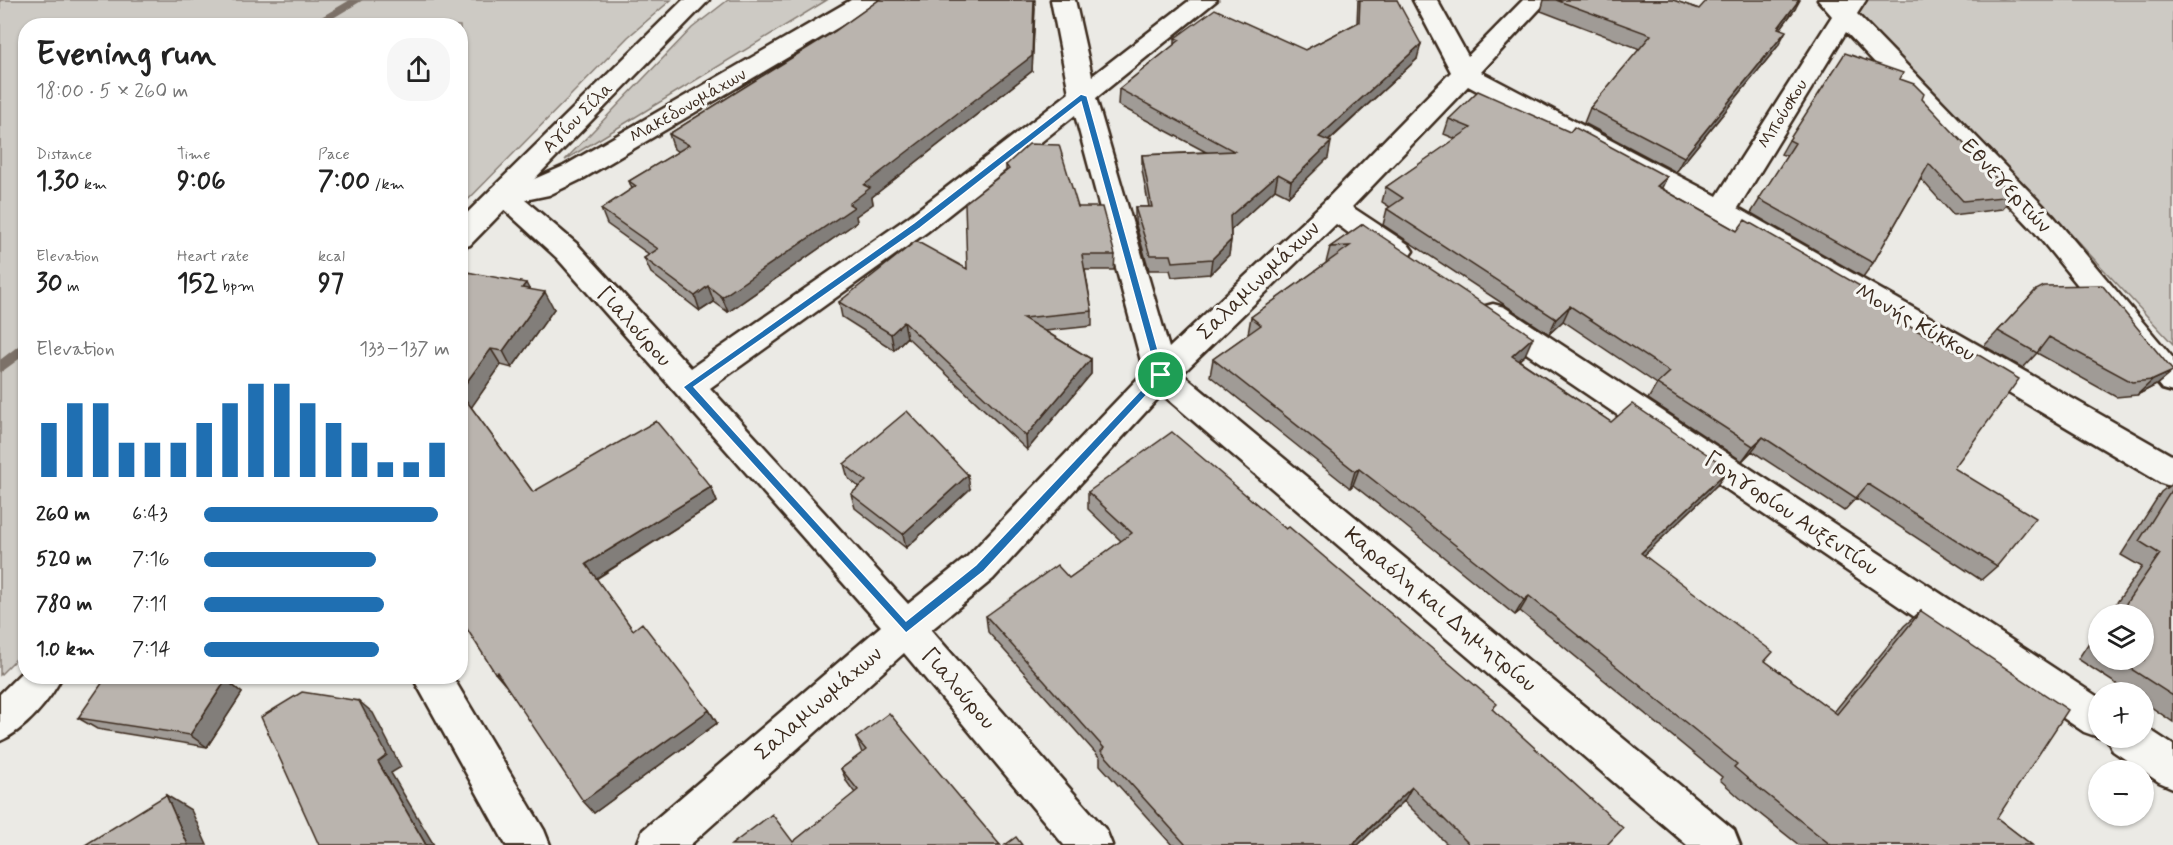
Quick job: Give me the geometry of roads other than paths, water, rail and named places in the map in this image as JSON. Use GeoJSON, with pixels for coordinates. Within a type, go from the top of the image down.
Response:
{"type":"FeatureCollection","features":[{"type":"Feature","properties":{"kind":"street","name":"Αγίου Σίλα"},"geometry":{"type":"LineString","coordinates":[[468,230],[697,0]]}},
{"type":"Feature","properties":{"kind":"street","name":"Μακεδονομάχων"},"geometry":{"type":"LineString","coordinates":[[502,195],[538,188],[574,172],[868,0]]}},
{"type":"Feature","properties":{"kind":"street"},"geometry":{"type":"LineString","coordinates":[[1064,0],[1083,96],[1161,375]]}},
{"type":"Feature","properties":{"kind":"street"},"geometry":{"type":"LineString","coordinates":[[687,387],[917,225],[1205,0]]}},
{"type":"Feature","properties":{"kind":"street"},"geometry":{"type":"LineString","coordinates":[[1425,0],[1465,74]]}},
{"type":"Feature","properties":{"kind":"street","name":"Σαλαμινομάχων"},"geometry":{"type":"LineString","coordinates":[[658,845],[906,628],[980,568],[1161,375],[1334,209],[1536,0]]}},
{"type":"Feature","properties":{"kind":"street","name":"Μπούσκου"},"geometry":{"type":"LineString","coordinates":[[1722,211],[1842,5]]}},
{"type":"Feature","properties":{"kind":"street","name":"Εθνεγερτών"},"geometry":{"type":"LineString","coordinates":[[1842,5],[2044,224],[2173,381]]}},
{"type":"Feature","properties":{"kind":"street","name":"Μονής Κύκκου"},"geometry":{"type":"LineString","coordinates":[[1465,74],[1722,211],[2173,473]]}},
{"type":"Feature","properties":{"kind":"street","name":"Γιαλούρου"},"geometry":{"type":"LineString","coordinates":[[502,195],[567,251],[906,628],[1091,845]]}},
{"type":"Feature","properties":{"kind":"street"},"geometry":{"type":"LineString","coordinates":[[1334,209],[1424,268]]}},
{"type":"Feature","properties":{"kind":"street","name":"Γρηγορίου Αυξεντίου"},"geometry":{"type":"LineString","coordinates":[[1463,295],[2088,712]]}},
{"type":"Feature","properties":{"kind":"street","name":"Καραόλη και Δημητρίου"},"geometry":{"type":"LineString","coordinates":[[1161,375],[1719,845]]}},
{"type":"Feature","properties":{"kind":"street"},"geometry":{"type":"LineString","coordinates":[[0,722],[36,684]]}},
{"type":"Feature","properties":{"kind":"street"},"geometry":{"type":"LineString","coordinates":[[436,684],[529,845]]}},
{"type":"Feature","properties":{"kind":"street"},"geometry":{"type":"LineString","coordinates":[[2142,748],[2173,768]]}},
{"type":"Feature","properties":{"kind":"waterway"},"geometry":{"type":"LineString","coordinates":[[325,18],[358,0]]}},
{"type":"Feature","properties":{"kind":"waterway"},"geometry":{"type":"LineString","coordinates":[[0,368],[18,352]]}}]}
